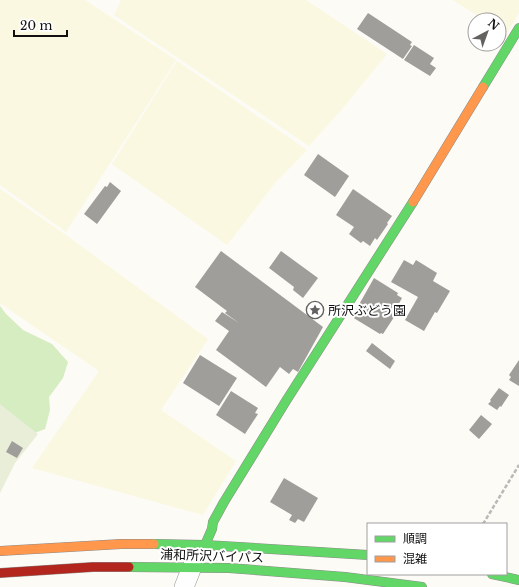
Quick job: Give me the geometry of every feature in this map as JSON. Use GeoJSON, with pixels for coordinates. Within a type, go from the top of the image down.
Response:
{"type":"FeatureCollection","features":[{"type":"Feature","properties":{"kind":"main road"},"geometry":{"type":"LineString","coordinates":[[205,545],[212,529],[213,522],[224,502],[286,401],[402,219],[519,28]]}},
{"type":"Feature","properties":{"kind":"main road","name":"浦和所沢バイパス"},"geometry":{"type":"LineString","coordinates":[[0,551],[122,544],[205,545],[367,555]]}},
{"type":"Feature","properties":{"kind":"main road","name":"浦和所沢バイパス"},"geometry":{"type":"LineString","coordinates":[[0,573],[94,567],[228,568],[345,577],[422,587]]}},
{"type":"Feature","properties":{"kind":"main road"},"geometry":{"type":"LineString","coordinates":[[496,575],[519,580]]}},
{"type":"Feature","properties":{"kind":"street"},"geometry":{"type":"LineString","coordinates":[[184,587],[192,568]]}},
{"type":"Feature","properties":{"kind":"path"},"geometry":{"type":"LineString","coordinates":[[484,523],[519,465]]}},
{"type":"Feature","properties":{"kind":"shaded area"},"geometry":{"type":"Polygon","coordinates":[[[0,0],[85,0],[176,60],[66,232],[0,185],[0,0]]]}},
{"type":"Feature","properties":{"kind":"shaded area"},"geometry":{"type":"Polygon","coordinates":[[[121,0],[306,0],[387,54],[343,108],[309,146],[114,15],[121,0]]]}},
{"type":"Feature","properties":{"kind":"shaded area"},"geometry":{"type":"Polygon","coordinates":[[[453,0],[519,0],[519,13],[507,33],[507,12],[472,12],[453,0]]]}},
{"type":"Feature","properties":{"kind":"shaded area"},"geometry":{"type":"Polygon","coordinates":[[[177,61],[307,150],[275,183],[227,245],[112,164],[177,61]]]}},
{"type":"Feature","properties":{"kind":"shaded area"},"geometry":{"type":"Polygon","coordinates":[[[0,189],[66,235],[208,339],[161,410],[236,461],[203,515],[32,468],[99,371],[0,303],[0,189]]]}},
{"type":"Feature","properties":{"kind":"green space"},"geometry":{"type":"Polygon","coordinates":[[[0,306],[6,314],[23,330],[52,344],[68,362],[63,378],[49,397],[50,410],[45,429],[24,437],[0,425],[0,306]]]}},
{"type":"Feature","properties":{"kind":"green space"},"geometry":{"type":"Polygon","coordinates":[[[0,404],[38,434],[15,463],[0,493],[0,404]]]}},
{"type":"Feature","properties":{"kind":"building"},"geometry":{"type":"Polygon","coordinates":[[[368,13],[412,42],[410,45],[412,46],[403,59],[357,29],[368,13]]]}},
{"type":"Feature","properties":{"kind":"building"},"geometry":{"type":"Polygon","coordinates":[[[414,45],[434,58],[430,64],[436,68],[430,76],[404,60],[414,45]]]}},
{"type":"Feature","properties":{"kind":"building"},"geometry":{"type":"Polygon","coordinates":[[[318,154],[349,176],[335,197],[304,175],[318,154]]]}},
{"type":"Feature","properties":{"kind":"building"},"geometry":{"type":"Polygon","coordinates":[[[110,182],[121,191],[97,224],[84,214],[105,186],[107,187],[110,182]]]}},
{"type":"Feature","properties":{"kind":"building"},"geometry":{"type":"Polygon","coordinates":[[[353,189],[392,216],[377,240],[375,238],[370,246],[363,241],[361,243],[349,234],[354,227],[336,215],[353,189]]]}},
{"type":"Feature","properties":{"kind":"building"},"geometry":{"type":"Polygon","coordinates":[[[221,251],[323,327],[298,372],[293,369],[289,374],[280,367],[266,387],[216,350],[229,331],[215,321],[222,312],[239,323],[225,313],[227,311],[195,287],[221,251]]]}},
{"type":"Feature","properties":{"kind":"building"},"geometry":{"type":"Polygon","coordinates":[[[281,251],[318,278],[303,298],[293,290],[294,287],[269,268],[281,251]]]}},
{"type":"Feature","properties":{"kind":"building"},"geometry":{"type":"Polygon","coordinates":[[[404,260],[413,265],[416,260],[437,273],[433,281],[450,291],[424,331],[405,320],[418,297],[391,282],[404,260]]]}},
{"type":"Feature","properties":{"kind":"building"},"geometry":{"type":"Polygon","coordinates":[[[374,278],[398,293],[397,295],[402,298],[397,307],[400,308],[383,334],[380,334],[352,317],[374,278]]]}},
{"type":"Feature","properties":{"kind":"building"},"geometry":{"type":"Polygon","coordinates":[[[372,343],[395,361],[390,369],[366,351],[372,343]]]}},
{"type":"Feature","properties":{"kind":"building"},"geometry":{"type":"Polygon","coordinates":[[[200,355],[237,378],[219,406],[183,383],[200,355]]]}},
{"type":"Feature","properties":{"kind":"building"},"geometry":{"type":"Polygon","coordinates":[[[519,360],[519,386],[509,380],[511,377],[509,375],[519,360]]]}},
{"type":"Feature","properties":{"kind":"building"},"geometry":{"type":"Polygon","coordinates":[[[499,388],[509,395],[501,407],[500,406],[497,410],[488,404],[499,388]]]}},
{"type":"Feature","properties":{"kind":"building"},"geometry":{"type":"Polygon","coordinates":[[[231,391],[258,408],[255,413],[258,414],[245,434],[216,415],[231,391]]]}},
{"type":"Feature","properties":{"kind":"building"},"geometry":{"type":"Polygon","coordinates":[[[481,415],[492,424],[479,439],[469,430],[481,415]]]}},
{"type":"Feature","properties":{"kind":"building"},"geometry":{"type":"Polygon","coordinates":[[[12,441],[23,448],[17,458],[6,452],[12,441]]]}},
{"type":"Feature","properties":{"kind":"building"},"geometry":{"type":"Polygon","coordinates":[[[284,478],[318,498],[304,522],[298,519],[295,523],[289,520],[292,515],[270,502],[284,478]]]}},
{"type":"Feature","properties":{"kind":"traffic: fast"},"geometry":{"type":"LineString","coordinates":[[483,87],[519,28]]}},
{"type":"Feature","properties":{"kind":"traffic: fast"},"geometry":{"type":"LineString","coordinates":[[205,545],[212,529],[213,522],[224,502],[286,401],[413,202]]}},
{"type":"Feature","properties":{"kind":"traffic: fast"},"geometry":{"type":"LineString","coordinates":[[154,544],[205,545],[367,555]]}},
{"type":"Feature","properties":{"kind":"traffic: fast"},"geometry":{"type":"LineString","coordinates":[[129,567],[229,568],[345,577],[422,587]]}},
{"type":"Feature","properties":{"kind":"traffic: fast"},"geometry":{"type":"LineString","coordinates":[[496,575],[519,580]]}},
{"type":"Feature","properties":{"kind":"traffic: slow"},"geometry":{"type":"LineString","coordinates":[[413,202],[483,87]]}},
{"type":"Feature","properties":{"kind":"traffic: slow"},"geometry":{"type":"LineString","coordinates":[[0,551],[121,544],[154,544]]}},
{"type":"Feature","properties":{"kind":"traffic: jam"},"geometry":{"type":"LineString","coordinates":[[0,573],[93,567],[129,567]]}},
{"type":"Feature","properties":{"kind":"place","name":"所沢ぶどう園"},"geometry":{"type":"Point","coordinates":[315,310]}}]}
